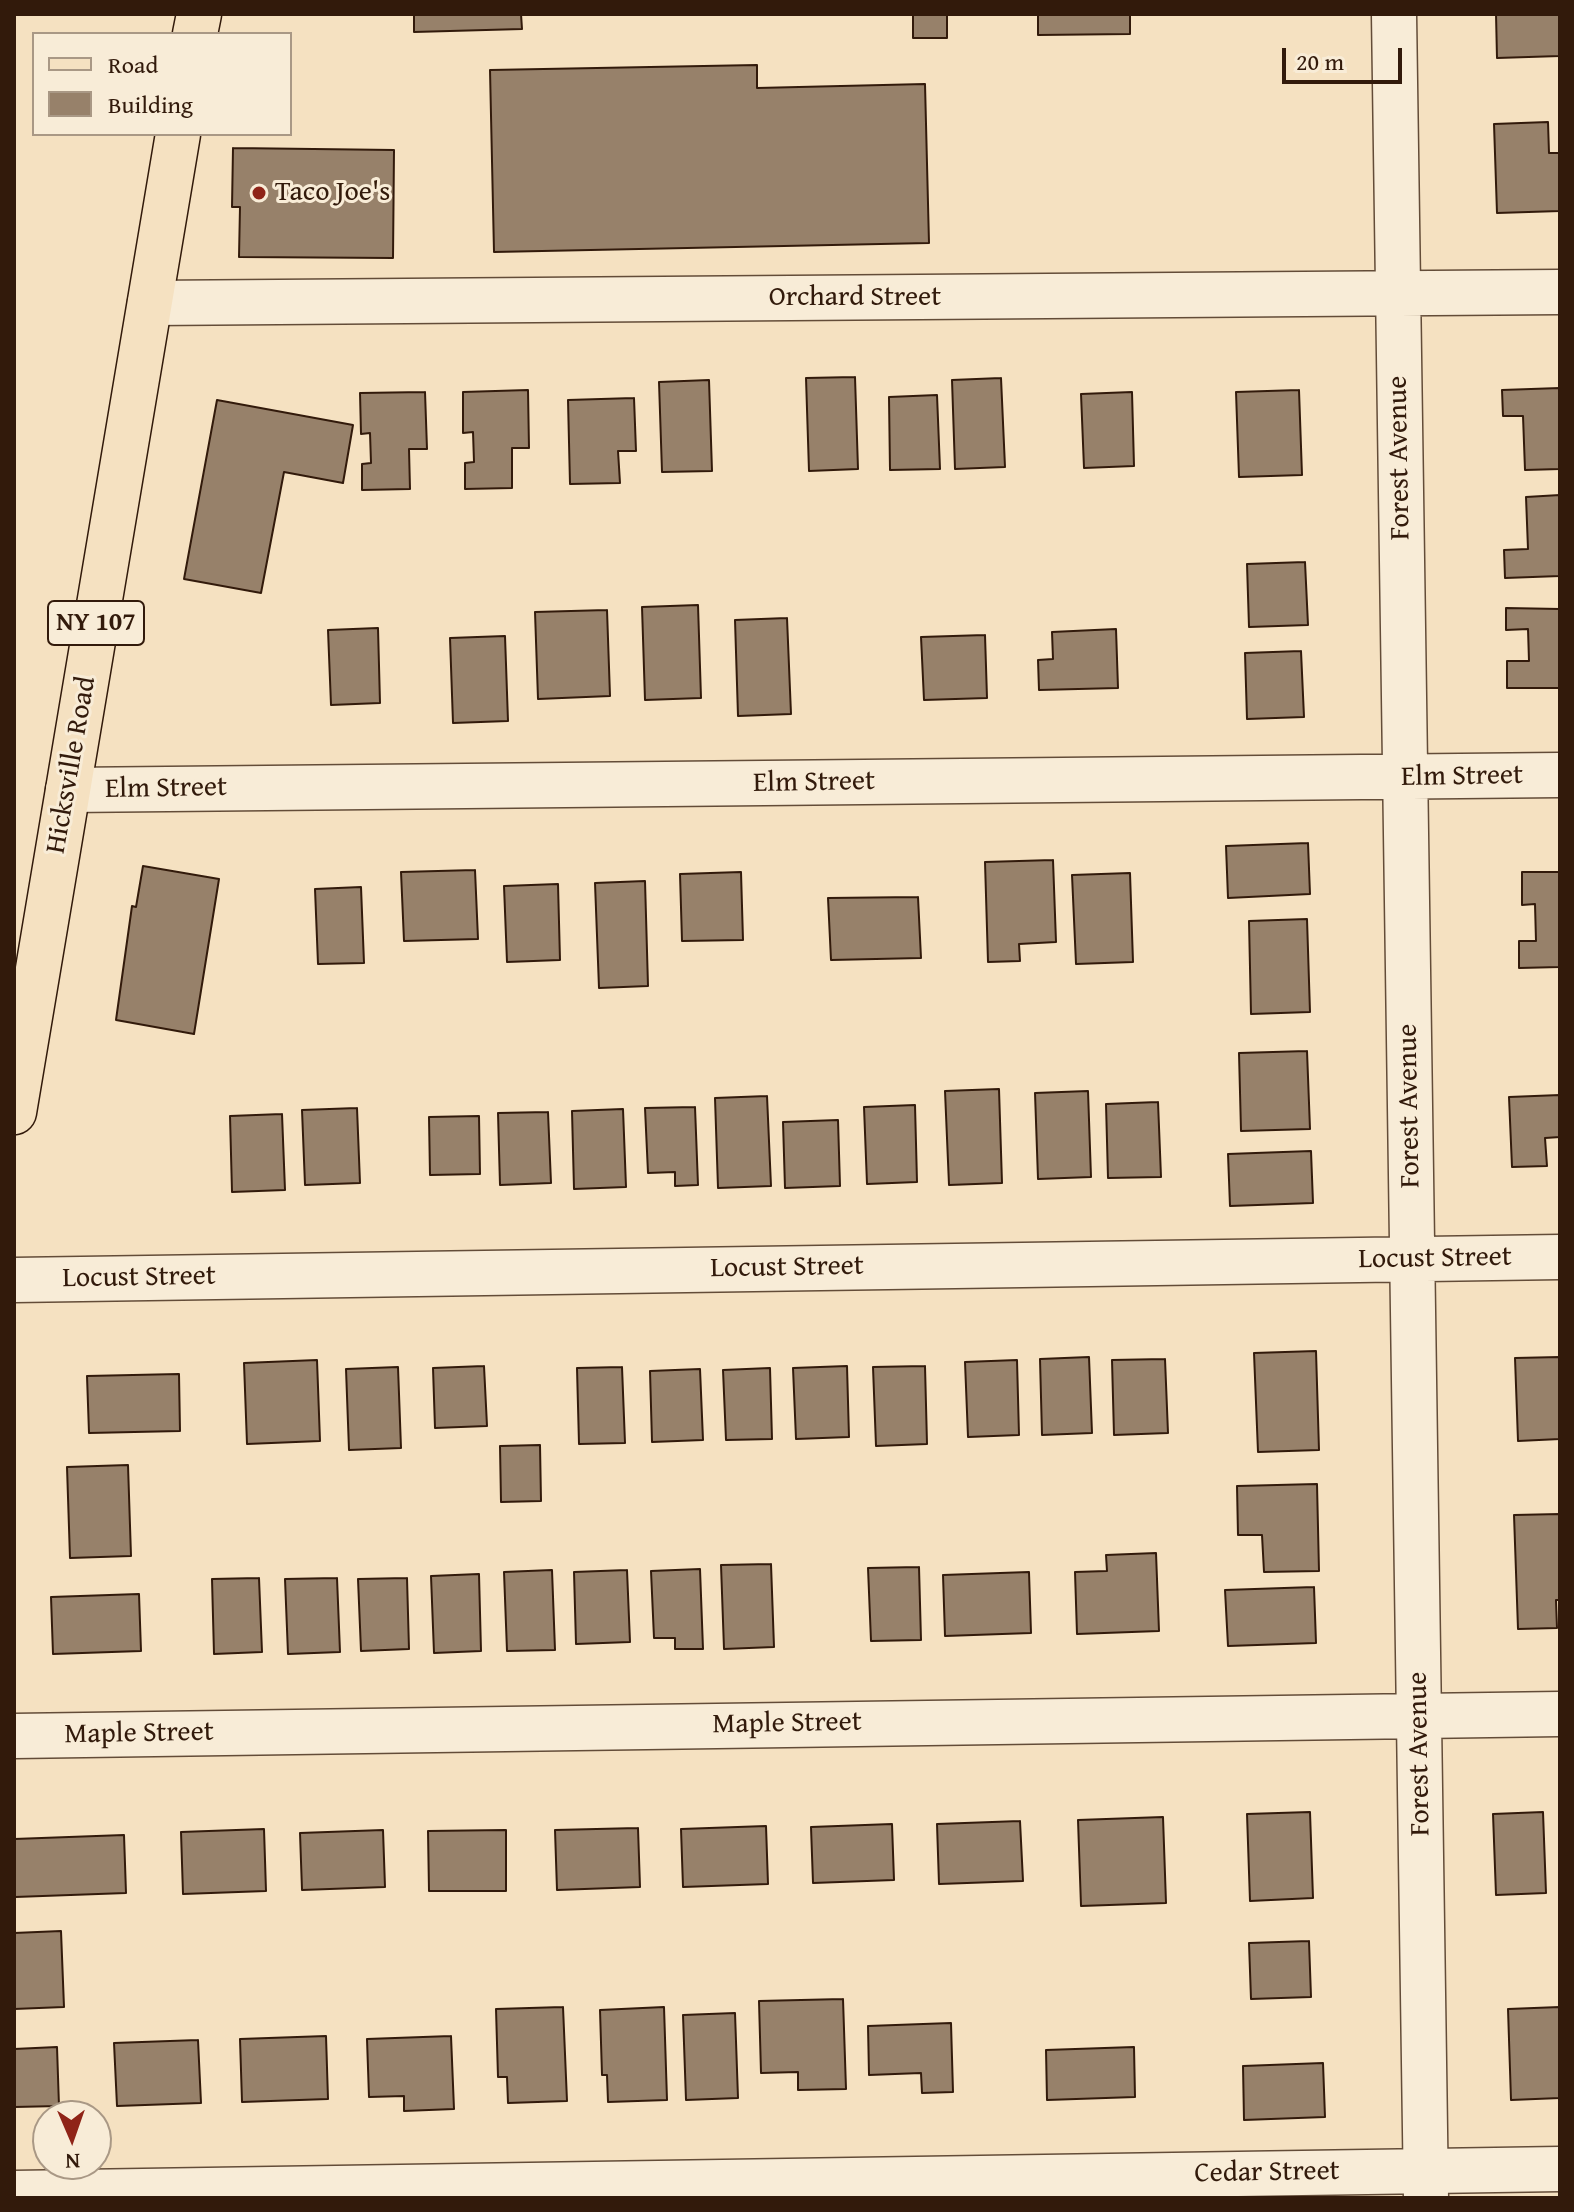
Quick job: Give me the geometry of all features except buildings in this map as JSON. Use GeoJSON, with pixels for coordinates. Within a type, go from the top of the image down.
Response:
{"type":"FeatureCollection","features":[{"type":"Feature","properties":{"kind":"main road","name":"Hicksville Road"},"geometry":{"type":"LineString","coordinates":[[14,1112],[19,1057],[68,790],[178,136]]}},
{"type":"Feature","properties":{"kind":"street","name":"Forest Avenue"},"geometry":{"type":"LineString","coordinates":[[1394,14],[1426,2184]]}},
{"type":"Feature","properties":{"kind":"street","name":"Orchard Street"},"geometry":{"type":"LineString","coordinates":[[150,303],[1560,292]]}},
{"type":"Feature","properties":{"kind":"street","name":"Elm Street"},"geometry":{"type":"LineString","coordinates":[[68,790],[1560,775]]}},
{"type":"Feature","properties":{"kind":"street","name":"Locust Street"},"geometry":{"type":"LineString","coordinates":[[14,1280],[1560,1257]]}},
{"type":"Feature","properties":{"kind":"street","name":"Maple Street"},"geometry":{"type":"LineString","coordinates":[[14,1736],[1560,1714]]}},
{"type":"Feature","properties":{"kind":"street","name":"Cedar Street"},"geometry":{"type":"LineString","coordinates":[[14,2193],[1426,2184],[1560,2169]]}},
{"type":"Feature","properties":{"kind":"place","name":"Taco Joe's"},"geometry":{"type":"Point","coordinates":[259,193]}}]}
